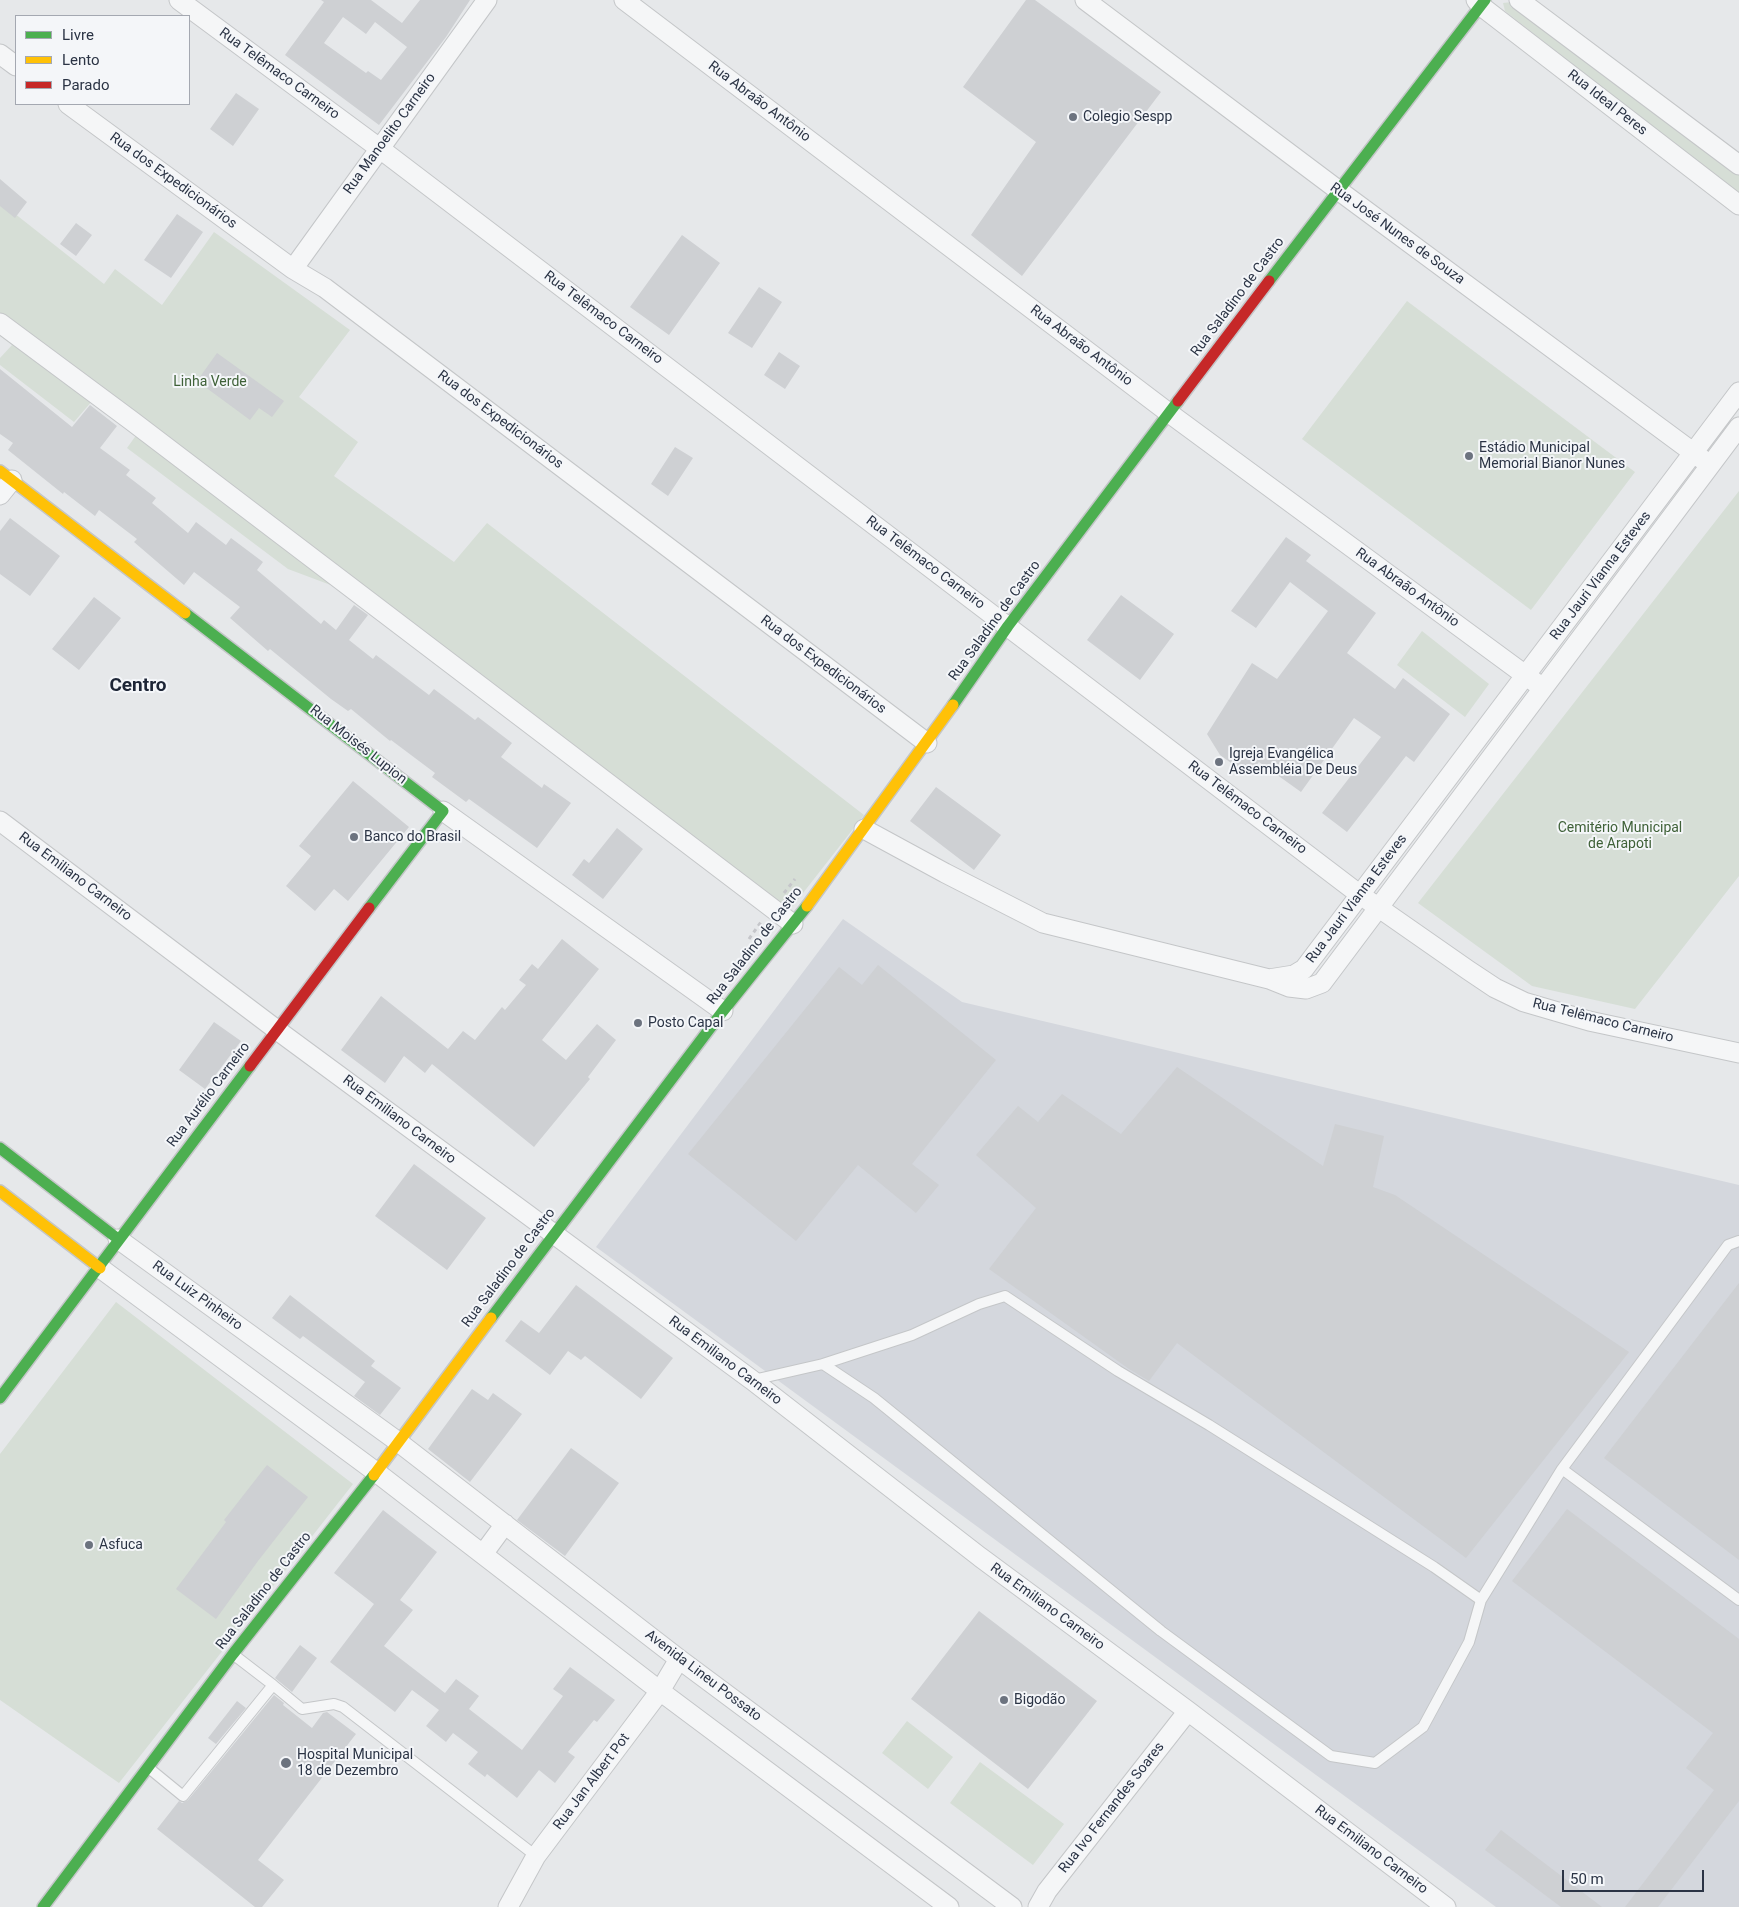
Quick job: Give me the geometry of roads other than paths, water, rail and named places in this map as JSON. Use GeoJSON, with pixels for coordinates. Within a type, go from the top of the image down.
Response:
{"type":"FeatureCollection","features":[{"type":"Feature","properties":{"kind":"street","name":"Rua Telêmaco Carneiro"},"geometry":{"type":"LineString","coordinates":[[179,0],[379,148],[1359,894],[1468,970],[1495,988],[1524,1002],[1589,1021],[1739,1053]]}},
{"type":"Feature","properties":{"kind":"street","name":"Rua Manoelito Carneiro"},"geometry":{"type":"LineString","coordinates":[[293,269],[486,0]]}},
{"type":"Feature","properties":{"kind":"street","name":"Rua Abraão Antônio"},"geometry":{"type":"LineString","coordinates":[[624,0],[1169,413],[1543,688]]}},
{"type":"Feature","properties":{"kind":"street","name":"Rua José Nunes de Souza"},"geometry":{"type":"LineString","coordinates":[[1086,0],[1710,466]]}},
{"type":"Feature","properties":{"kind":"street","name":"Rua Ideal Peres"},"geometry":{"type":"LineString","coordinates":[[1519,0],[1739,165]]}},
{"type":"Feature","properties":{"kind":"street","name":"Rua Saladino de Castro"},"geometry":{"type":"LineString","coordinates":[[42,1907],[233,1654],[376,1472],[397,1441],[723,1011],[793,924],[927,743],[1008,626],[1481,2]]}},
{"type":"Feature","properties":{"kind":"street","name":"Rua Ideal Peres"},"geometry":{"type":"LineString","coordinates":[[1481,2],[1739,204]]}},
{"type":"Feature","properties":{"kind":"street"},"geometry":{"type":"LineString","coordinates":[[0,54],[15,65]]}},
{"type":"Feature","properties":{"kind":"street","name":"Rua dos Expedicionários"},"geometry":{"type":"LineString","coordinates":[[69,105],[293,269],[325,288],[927,743]]}},
{"type":"Feature","properties":{"kind":"street"},"geometry":{"type":"LineString","coordinates":[[0,323],[132,421],[793,924]]}},
{"type":"Feature","properties":{"kind":"street","name":"Rua Jauri Vianna Esteves"},"geometry":{"type":"LineString","coordinates":[[1269,979],[1294,975],[1304,969],[1739,392]]}},
{"type":"Feature","properties":{"kind":"street","name":"Rua Jauri Vianna Esteves"},"geometry":{"type":"LineString","coordinates":[[1269,979],[1289,987],[1306,989],[1322,983],[1739,427]]}},
{"type":"Feature","properties":{"kind":"street"},"geometry":{"type":"LineString","coordinates":[[0,495],[6,475]]}},
{"type":"Feature","properties":{"kind":"street","name":"Rua Moisés Lupion"},"geometry":{"type":"LineString","coordinates":[[6,475],[443,810],[723,1011]]}},
{"type":"Feature","properties":{"kind":"street","name":"Rua Aurélio Carneiro"},"geometry":{"type":"LineString","coordinates":[[0,1398],[100,1268],[118,1239],[443,810]]}},
{"type":"Feature","properties":{"kind":"street","name":"Rua Emiliano Carneiro"},"geometry":{"type":"LineString","coordinates":[[0,820],[277,1030],[752,1380],[980,1557],[1188,1711],[1446,1907]]}},
{"type":"Feature","properties":{"kind":"street"},"geometry":{"type":"LineString","coordinates":[[864,828],[945,873],[1043,923],[1269,979]]}},
{"type":"Feature","properties":{"kind":"street","name":"Rua Luiz Pinheiro"},"geometry":{"type":"LineString","coordinates":[[0,1148],[118,1239],[397,1441]]}},
{"type":"Feature","properties":{"kind":"street"},"geometry":{"type":"LineString","coordinates":[[0,1191],[100,1268],[376,1472],[660,1691],[949,1907]]}},
{"type":"Feature","properties":{"kind":"street","name":"Avenida Lineu Possato"},"geometry":{"type":"LineString","coordinates":[[397,1441],[679,1659],[1012,1907]]}},
{"type":"Feature","properties":{"kind":"street"},"geometry":{"type":"LineString","coordinates":[[484,1554],[505,1524]]}},
{"type":"Feature","properties":{"kind":"street","name":"Rua Jan Albert Pot"},"geometry":{"type":"LineString","coordinates":[[508,1907],[536,1856],[660,1691],[679,1659]]}},
{"type":"Feature","properties":{"kind":"street","name":"Rua Ivo Fernandes Soares"},"geometry":{"type":"LineString","coordinates":[[1038,1907],[1047,1891],[1188,1711]]}},
{"type":"Feature","properties":{"kind":"lane"},"geometry":{"type":"LineString","coordinates":[[823,1364],[874,1398],[1161,1631],[1331,1756],[1376,1763],[1423,1727],[1469,1642],[1481,1600],[1562,1469],[1728,1245],[1739,1241]]}},
{"type":"Feature","properties":{"kind":"lane"},"geometry":{"type":"LineString","coordinates":[[752,1380],[823,1364],[912,1335],[979,1304],[1005,1296],[1118,1371],[1209,1425],[1434,1567],[1481,1600]]}},
{"type":"Feature","properties":{"kind":"lane"},"geometry":{"type":"LineString","coordinates":[[1562,1469],[1739,1600]]}},
{"type":"Feature","properties":{"kind":"lane"},"geometry":{"type":"LineString","coordinates":[[233,1654],[302,1709],[334,1704],[343,1707],[536,1856]]}},
{"type":"Feature","properties":{"kind":"lane"},"geometry":{"type":"LineString","coordinates":[[147,1767],[183,1796],[273,1685]]}},
{"type":"Feature","properties":{"kind":"place","name":"Colegio Sespp"},"geometry":{"type":"Point","coordinates":[1073,117]}},
{"type":"Feature","properties":{"kind":"place","name":"Estádio Municipal Memorial Bianor Nunes"},"geometry":{"type":"Point","coordinates":[1469,456]}},
{"type":"Feature","properties":{"kind":"place","name":"Igreja Evangélica Assembléia De Deus"},"geometry":{"type":"Point","coordinates":[1219,762]}},
{"type":"Feature","properties":{"kind":"place","name":"Banco do Brasil"},"geometry":{"type":"Point","coordinates":[354,837]}},
{"type":"Feature","properties":{"kind":"place","name":"Posto Capal"},"geometry":{"type":"Point","coordinates":[638,1023]}},
{"type":"Feature","properties":{"kind":"place","name":"Asfuca"},"geometry":{"type":"Point","coordinates":[89,1545]}},
{"type":"Feature","properties":{"kind":"place","name":"Bigodão"},"geometry":{"type":"Point","coordinates":[1004,1700]}},
{"type":"Feature","properties":{"kind":"place","name":"Hospital Municipal 18 de Dezembro"},"geometry":{"type":"Point","coordinates":[286,1763]}},
{"type":"Feature","properties":{"kind":"district","name":"Centro"},"geometry":{"type":"Point","coordinates":[138,686]}},
{"type":"Feature","properties":{"kind":"park label","name":"Linha Verde"},"geometry":{"type":"Point","coordinates":[210,382]}},
{"type":"Feature","properties":{"kind":"park label","name":"Cemitério Municipal de Arapoti"},"geometry":{"type":"Point","coordinates":[1620,836]}}]}
